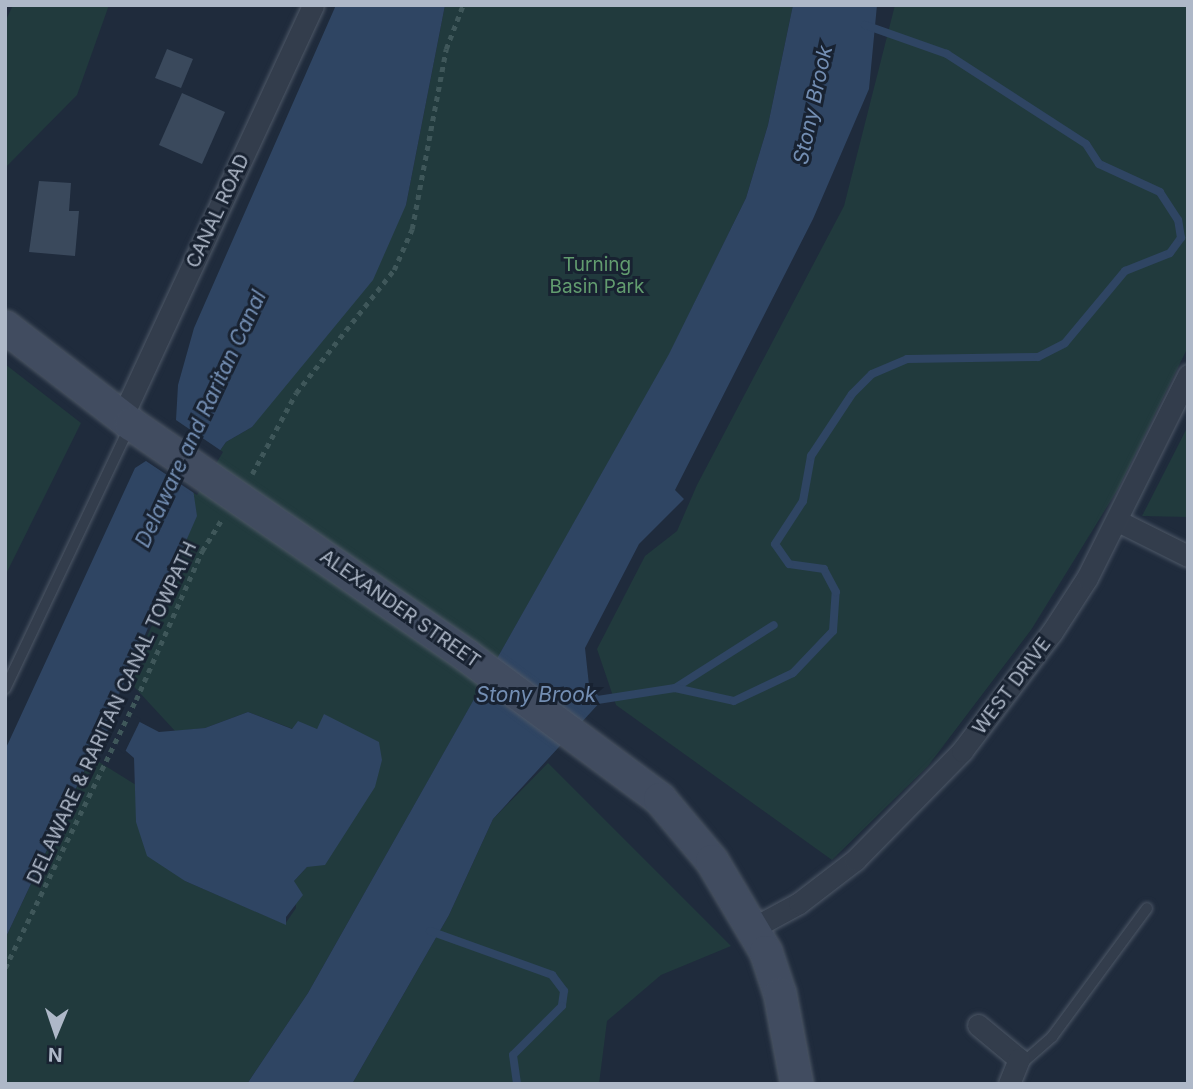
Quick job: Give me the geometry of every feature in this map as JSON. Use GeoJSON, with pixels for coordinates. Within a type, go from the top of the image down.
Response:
{"type":"FeatureCollection","features":[{"type":"Feature","properties":{"kind":"main road","name":"ALEXANDER STREET"},"geometry":{"type":"LineString","coordinates":[[5,327],[134,426],[467,656],[650,790],[694,836],[753,928],[780,994],[797,1084]]}},
{"type":"Feature","properties":{"kind":"street","name":"CANAL ROAD"},"geometry":{"type":"LineString","coordinates":[[134,426],[313,5]]}},
{"type":"Feature","properties":{"kind":"street","name":"WEST DRIVE"},"geometry":{"type":"LineString","coordinates":[[753,928],[799,903],[855,860],[962,751],[1052,632],[1118,521],[1188,375]]}},
{"type":"Feature","properties":{"kind":"street"},"geometry":{"type":"LineString","coordinates":[[1118,521],[1188,556]]}},
{"type":"Feature","properties":{"kind":"street"},"geometry":{"type":"LineString","coordinates":[[978,1025],[1016,1055],[1014,1074]]}},
{"type":"Feature","properties":{"kind":"lane"},"geometry":{"type":"LineString","coordinates":[[5,689],[134,426]]}},
{"type":"Feature","properties":{"kind":"lane"},"geometry":{"type":"LineString","coordinates":[[1014,1074],[1052,1037],[1147,908]]}},
{"type":"Feature","properties":{"kind":"path"},"geometry":{"type":"LineString","coordinates":[[249,478],[296,393],[394,270],[412,229],[446,49],[463,5]]}},
{"type":"Feature","properties":{"kind":"path","name":"DELAWARE & RARITAN CANAL TOWPATH"},"geometry":{"type":"LineString","coordinates":[[5,968],[112,751],[202,551],[228,510]]}},
{"type":"Feature","properties":{"kind":"green space"},"geometry":{"type":"Polygon","coordinates":[[[13,5],[109,5],[77,95],[5,168],[5,22],[13,5]]]}},
{"type":"Feature","properties":{"kind":"green space","name":"Turning Basin Park"},"geometry":{"type":"Polygon","coordinates":[[[445,5],[793,5],[768,125],[746,198],[669,355],[308,993],[247,1084],[5,1084],[5,939],[91,757],[136,785],[136,822],[185,881],[285,924],[296,908],[294,881],[307,867],[325,715],[317,729],[293,729],[248,712],[205,728],[175,731],[127,679],[168,591],[193,489],[226,442],[252,427],[406,205],[445,5]]]}},
{"type":"Feature","properties":{"kind":"green space"},"geometry":{"type":"Polygon","coordinates":[[[895,5],[1188,5],[1188,347],[1118,489],[1031,630],[928,766],[832,860],[616,705],[597,649],[645,556],[677,531],[697,485],[844,206],[895,5]]]}},
{"type":"Feature","properties":{"kind":"green space"},"geometry":{"type":"Polygon","coordinates":[[[5,364],[81,423],[5,576],[5,364]]]}},
{"type":"Feature","properties":{"kind":"green space"},"geometry":{"type":"Polygon","coordinates":[[[1188,426],[1188,517],[1142,516],[1188,426]]]}},
{"type":"Feature","properties":{"kind":"green space"},"geometry":{"type":"Polygon","coordinates":[[[548,763],[731,946],[661,975],[607,1021],[599,1084],[352,1084],[449,915],[493,819],[548,763]]]}},
{"type":"Feature","properties":{"kind":"water","name":"Delaware and Raritan Canal"},"geometry":{"type":"Polygon","coordinates":[[[336,5],[445,5],[406,205],[373,280],[252,427],[226,442],[193,489],[197,516],[113,708],[159,732],[205,728],[248,712],[292,729],[298,721],[317,729],[324,714],[379,742],[382,760],[375,787],[325,865],[307,867],[294,881],[303,895],[286,917],[286,925],[185,881],[147,856],[136,822],[134,758],[103,731],[5,939],[5,750],[135,468],[149,459],[176,420],[178,385],[194,328],[336,5]]]}},
{"type":"Feature","properties":{"kind":"water","name":"Stony Brook"},"geometry":{"type":"Polygon","coordinates":[[[793,5],[877,5],[869,89],[813,219],[675,490],[684,499],[639,544],[585,648],[589,685],[602,700],[493,819],[449,915],[352,1084],[247,1084],[308,993],[669,354],[746,198],[768,125],[793,5]]]}},
{"type":"Feature","properties":{"kind":"pier"},"geometry":{"type":"Polygon","coordinates":[[[173,418],[223,452],[197,495],[143,459],[173,418]]]}},
{"type":"Feature","properties":{"kind":"pier"},"geometry":{"type":"Polygon","coordinates":[[[119,707],[141,719],[124,754],[105,736],[119,707]]]}},
{"type":"Feature","properties":{"kind":"building"},"geometry":{"type":"Polygon","coordinates":[[[167,49],[193,59],[181,88],[155,78],[167,49]]]}},
{"type":"Feature","properties":{"kind":"building"},"geometry":{"type":"Polygon","coordinates":[[[182,93],[225,112],[202,164],[159,145],[182,93]]]}},
{"type":"Feature","properties":{"kind":"building"},"geometry":{"type":"Polygon","coordinates":[[[39,181],[71,183],[69,211],[79,211],[75,256],[29,252],[39,181]]]}},
{"type":"Feature","properties":{"kind":"waterway"},"geometry":{"type":"LineString","coordinates":[[591,701],[675,688],[734,701],[793,673],[833,631],[836,592],[824,569],[789,564],[775,544],[803,501],[811,456],[852,394],[872,374],[907,359],[1038,357],[1065,343],[1125,271],[1170,253],[1181,238],[1178,220],[1160,192],[1099,164],[1086,144],[947,54],[865,25]]}},
{"type":"Feature","properties":{"kind":"waterway"},"geometry":{"type":"LineString","coordinates":[[675,688],[774,625]]}},
{"type":"Feature","properties":{"kind":"waterway"},"geometry":{"type":"LineString","coordinates":[[430,931],[552,975],[564,991],[562,1006],[513,1055],[517,1084]]}}]}
